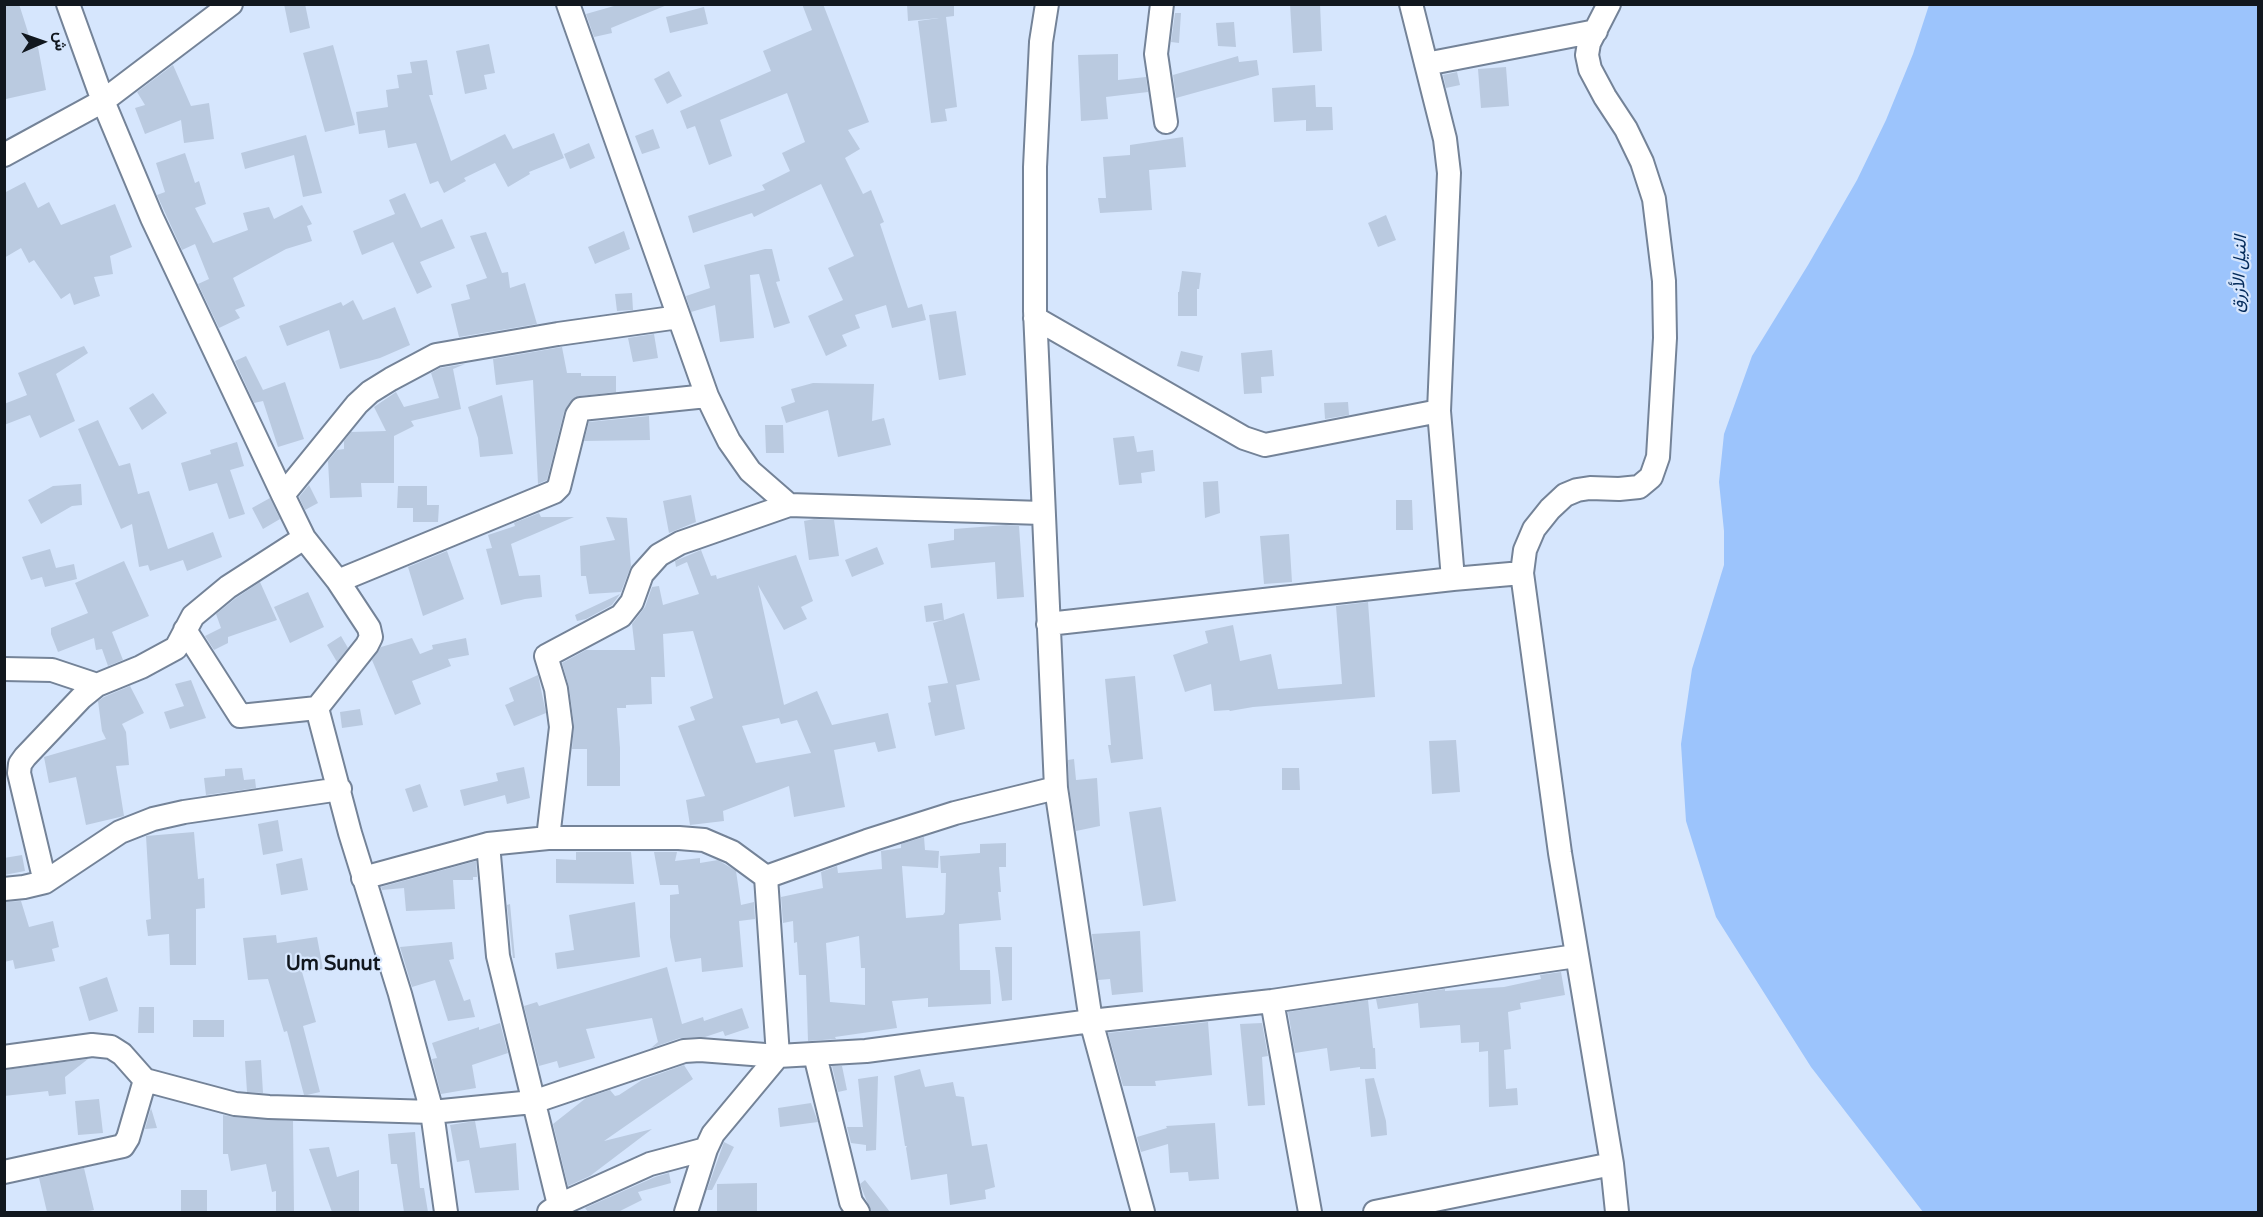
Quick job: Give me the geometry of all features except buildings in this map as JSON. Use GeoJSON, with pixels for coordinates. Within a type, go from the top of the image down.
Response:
{"type":"FeatureCollection","features":[{"type":"Feature","properties":{"kind":"street"},"geometry":{"type":"LineString","coordinates":[[68,4],[103,100],[171,261],[283,495],[304,538],[338,581],[369,628],[371,637],[317,708],[240,716],[185,630]]}},
{"type":"Feature","properties":{"kind":"street"},"geometry":{"type":"LineString","coordinates":[[4,154],[103,100],[231,4]]}},
{"type":"Feature","properties":{"kind":"street"},"geometry":{"type":"LineString","coordinates":[[1047,4],[1041,42],[1035,166],[1035,318],[1056,788],[1091,1021],[1143,1212]]}},
{"type":"Feature","properties":{"kind":"street"},"geometry":{"type":"LineString","coordinates":[[1162,4],[1156,54],[1166,122]]}},
{"type":"Feature","properties":{"kind":"street"},"geometry":{"type":"LineString","coordinates":[[1412,4],[1445,139],[1449,173],[1439,411],[1453,579]]}},
{"type":"Feature","properties":{"kind":"street"},"geometry":{"type":"LineString","coordinates":[[1609,4],[1589,43],[1587,55],[1590,69],[1626,129],[1642,162],[1654,199],[1664,281],[1665,338],[1658,457],[1652,477],[1639,487],[1590,488],[1564,495],[1534,529],[1525,550],[1522,573],[1558,841],[1612,1164],[1617,1212]]}},
{"type":"Feature","properties":{"kind":"street"},"geometry":{"type":"LineString","coordinates":[[576,6],[707,396],[729,441],[750,471],[789,505]]}},
{"type":"Feature","properties":{"kind":"street"},"geometry":{"type":"LineString","coordinates":[[1426,64],[1596,31]]}},
{"type":"Feature","properties":{"kind":"street"},"geometry":{"type":"LineString","coordinates":[[283,495],[343,420],[370,392],[436,355],[558,334],[679,317]]}},
{"type":"Feature","properties":{"kind":"street"},"geometry":{"type":"LineString","coordinates":[[1035,318],[1244,438],[1265,445],[1439,411]]}},
{"type":"Feature","properties":{"kind":"street"},"geometry":{"type":"LineString","coordinates":[[338,581],[554,492],[559,487],[577,415],[581,409],[707,396]]}},
{"type":"Feature","properties":{"kind":"street"},"geometry":{"type":"LineString","coordinates":[[548,838],[561,727],[556,689],[546,656],[621,616],[632,602],[642,574],[659,555],[680,543],[789,505],[1042,513]]}},
{"type":"Feature","properties":{"kind":"street"},"geometry":{"type":"LineString","coordinates":[[45,882],[19,774],[20,764],[81,698],[98,685],[141,667],[176,648],[193,616],[228,587],[304,538]]}},
{"type":"Feature","properties":{"kind":"street"},"geometry":{"type":"LineString","coordinates":[[1048,624],[1522,573]]}},
{"type":"Feature","properties":{"kind":"street"},"geometry":{"type":"LineString","coordinates":[[4,669],[52,670],[98,685]]}},
{"type":"Feature","properties":{"kind":"street"},"geometry":{"type":"LineString","coordinates":[[317,708],[363,878],[400,994],[432,1112],[446,1212]]}},
{"type":"Feature","properties":{"kind":"street"},"geometry":{"type":"LineString","coordinates":[[766,877],[955,813],[1056,788]]}},
{"type":"Feature","properties":{"kind":"street"},"geometry":{"type":"LineString","coordinates":[[4,889],[45,882],[120,832],[153,819],[184,812],[340,789]]}},
{"type":"Feature","properties":{"kind":"street"},"geometry":{"type":"LineString","coordinates":[[363,878],[488,844],[548,838],[704,840],[732,852],[766,877],[778,1056],[713,1134],[686,1212]]}},
{"type":"Feature","properties":{"kind":"street"},"geometry":{"type":"LineString","coordinates":[[488,844],[498,956],[533,1102],[554,1209],[650,1164],[706,1149]]}},
{"type":"Feature","properties":{"kind":"street"},"geometry":{"type":"LineString","coordinates":[[4,1057],[92,1045],[111,1047],[122,1054],[145,1080],[228,1102],[251,1106],[432,1112],[533,1102],[684,1051],[700,1050],[778,1056],[866,1051],[1091,1021],[1272,1001],[1576,956]]}},
{"type":"Feature","properties":{"kind":"street"},"geometry":{"type":"LineString","coordinates":[[1272,1001],[1310,1212]]}},
{"type":"Feature","properties":{"kind":"street"},"geometry":{"type":"LineString","coordinates":[[814,1055],[851,1202],[858,1212]]}},
{"type":"Feature","properties":{"kind":"street"},"geometry":{"type":"LineString","coordinates":[[4,1172],[123,1146],[128,1138],[145,1080]]}},
{"type":"Feature","properties":{"kind":"street"},"geometry":{"type":"LineString","coordinates":[[1375,1212],[1612,1164]]}},
{"type":"Feature","properties":{"kind":"water","name":"النيل الأزرق"},"geometry":{"type":"Polygon","coordinates":[[[1929,5],[2258,5],[2258,1212],[1923,1212],[1811,1067],[1716,917],[1686,821],[1681,744],[1692,669],[1724,565],[1724,531],[1719,482],[1724,434],[1752,356],[1857,180],[1886,120],[1913,54],[1929,5]]]}},
{"type":"Feature","properties":{"kind":"district","name":"Um Sunut"},"geometry":{"type":"Point","coordinates":[333,965]}}]}
